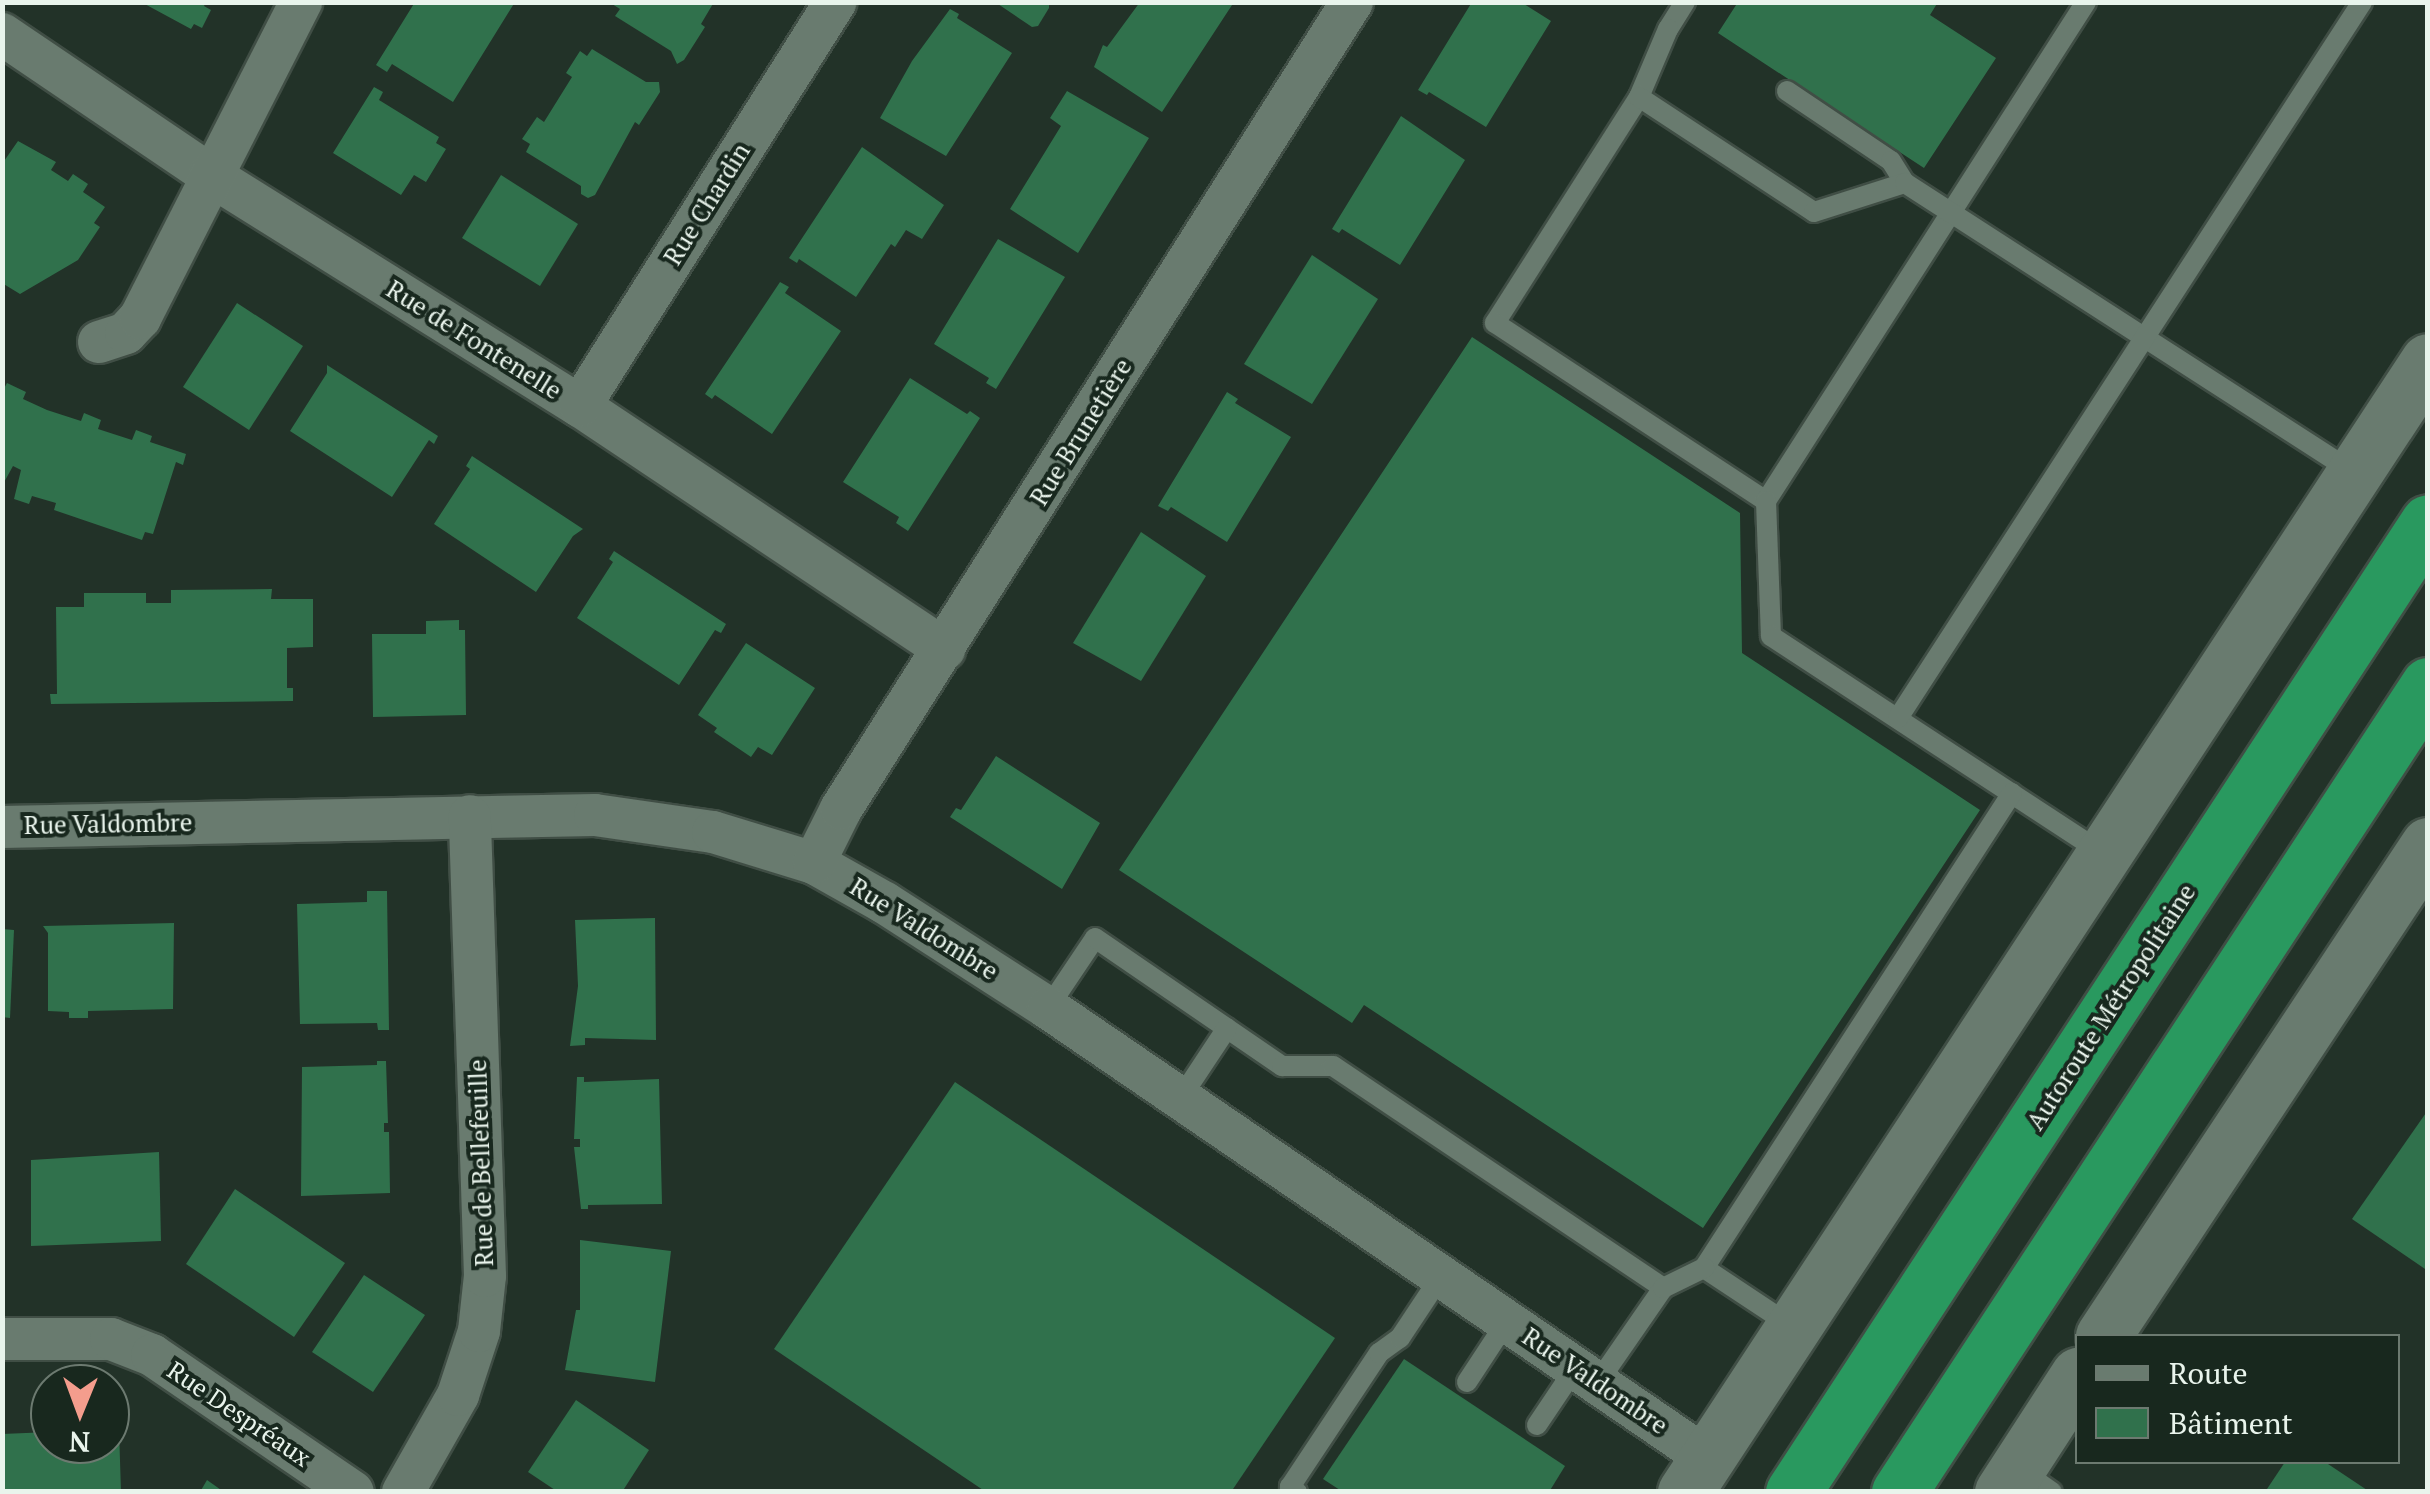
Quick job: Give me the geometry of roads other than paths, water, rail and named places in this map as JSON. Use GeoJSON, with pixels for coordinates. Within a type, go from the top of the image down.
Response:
{"type":"FeatureCollection","features":[{"type":"Feature","properties":{"kind":"highway","name":"Autoroute Métropolitaine"},"geometry":{"type":"LineString","coordinates":[[1793,1492],[2428,522]]}},
{"type":"Feature","properties":{"kind":"highway"},"geometry":{"type":"LineString","coordinates":[[1899,1492],[2428,684]]}},
{"type":"Feature","properties":{"kind":"main road"},"geometry":{"type":"LineString","coordinates":[[1696,1475],[2428,360]]}},
{"type":"Feature","properties":{"kind":"main road"},"geometry":{"type":"LineString","coordinates":[[2104,1334],[2428,845]]}},
{"type":"Feature","properties":{"kind":"main road"},"geometry":{"type":"LineString","coordinates":[[2024,1484],[2075,1381]]}},
{"type":"Feature","properties":{"kind":"street"},"geometry":{"type":"LineString","coordinates":[[99,342],[126,333],[140,318],[301,2]]}},
{"type":"Feature","properties":{"kind":"street","name":"Rue Chardin"},"geometry":{"type":"LineString","coordinates":[[580,406],[835,2]]}},
{"type":"Feature","properties":{"kind":"street","name":"Rue Brunetière"},"geometry":{"type":"LineString","coordinates":[[814,863],[842,809],[1352,2]]}},
{"type":"Feature","properties":{"kind":"street","name":"Rue de Fontenelle"},"geometry":{"type":"LineString","coordinates":[[2,34],[210,175],[580,406],[944,648]]}},
{"type":"Feature","properties":{"kind":"street","name":"Rue de Bellefeuille"},"geometry":{"type":"LineString","coordinates":[[403,1492],[458,1395],[478,1331],[485,1276],[470,816]]}},
{"type":"Feature","properties":{"kind":"street","name":"Rue Valdombre"},"geometry":{"type":"LineString","coordinates":[[2,827],[595,816],[713,832],[814,863],[884,902],[1048,1008],[1587,1375],[1696,1475]]}},
{"type":"Feature","properties":{"kind":"street","name":"Rue Despréaux"},"geometry":{"type":"LineString","coordinates":[[2,1339],[111,1339],[152,1355],[352,1492]]}},
{"type":"Feature","properties":{"kind":"lane"},"geometry":{"type":"LineString","coordinates":[[1685,2],[1668,29],[1639,98],[1495,323],[1766,502]]}},
{"type":"Feature","properties":{"kind":"lane"},"geometry":{"type":"LineString","coordinates":[[2086,2],[1766,502],[1771,636],[2104,854]]}},
{"type":"Feature","properties":{"kind":"lane"},"geometry":{"type":"LineString","coordinates":[[1898,718],[2362,2]]}},
{"type":"Feature","properties":{"kind":"lane"},"geometry":{"type":"LineString","coordinates":[[1787,92],[1890,161],[1904,183],[2354,473]]}},
{"type":"Feature","properties":{"kind":"lane"},"geometry":{"type":"LineString","coordinates":[[1639,98],[1814,212],[1904,183]]}},
{"type":"Feature","properties":{"kind":"lane"},"geometry":{"type":"LineString","coordinates":[[1537,1425],[1663,1288],[1704,1268],[2012,793]]}},
{"type":"Feature","properties":{"kind":"lane"},"geometry":{"type":"LineString","coordinates":[[1048,1008],[1096,938],[1282,1066],[1333,1066],[1663,1288]]}},
{"type":"Feature","properties":{"kind":"lane"},"geometry":{"type":"LineString","coordinates":[[1180,1099],[1227,1028]]}},
{"type":"Feature","properties":{"kind":"lane"},"geometry":{"type":"LineString","coordinates":[[1704,1268],[1794,1327]]}},
{"type":"Feature","properties":{"kind":"lane"},"geometry":{"type":"LineString","coordinates":[[1297,1492],[1290,1487],[1369,1368],[1379,1354],[1400,1338],[1441,1276]]}},
{"type":"Feature","properties":{"kind":"lane"},"geometry":{"type":"LineString","coordinates":[[1467,1382],[1507,1321]]}}]}
